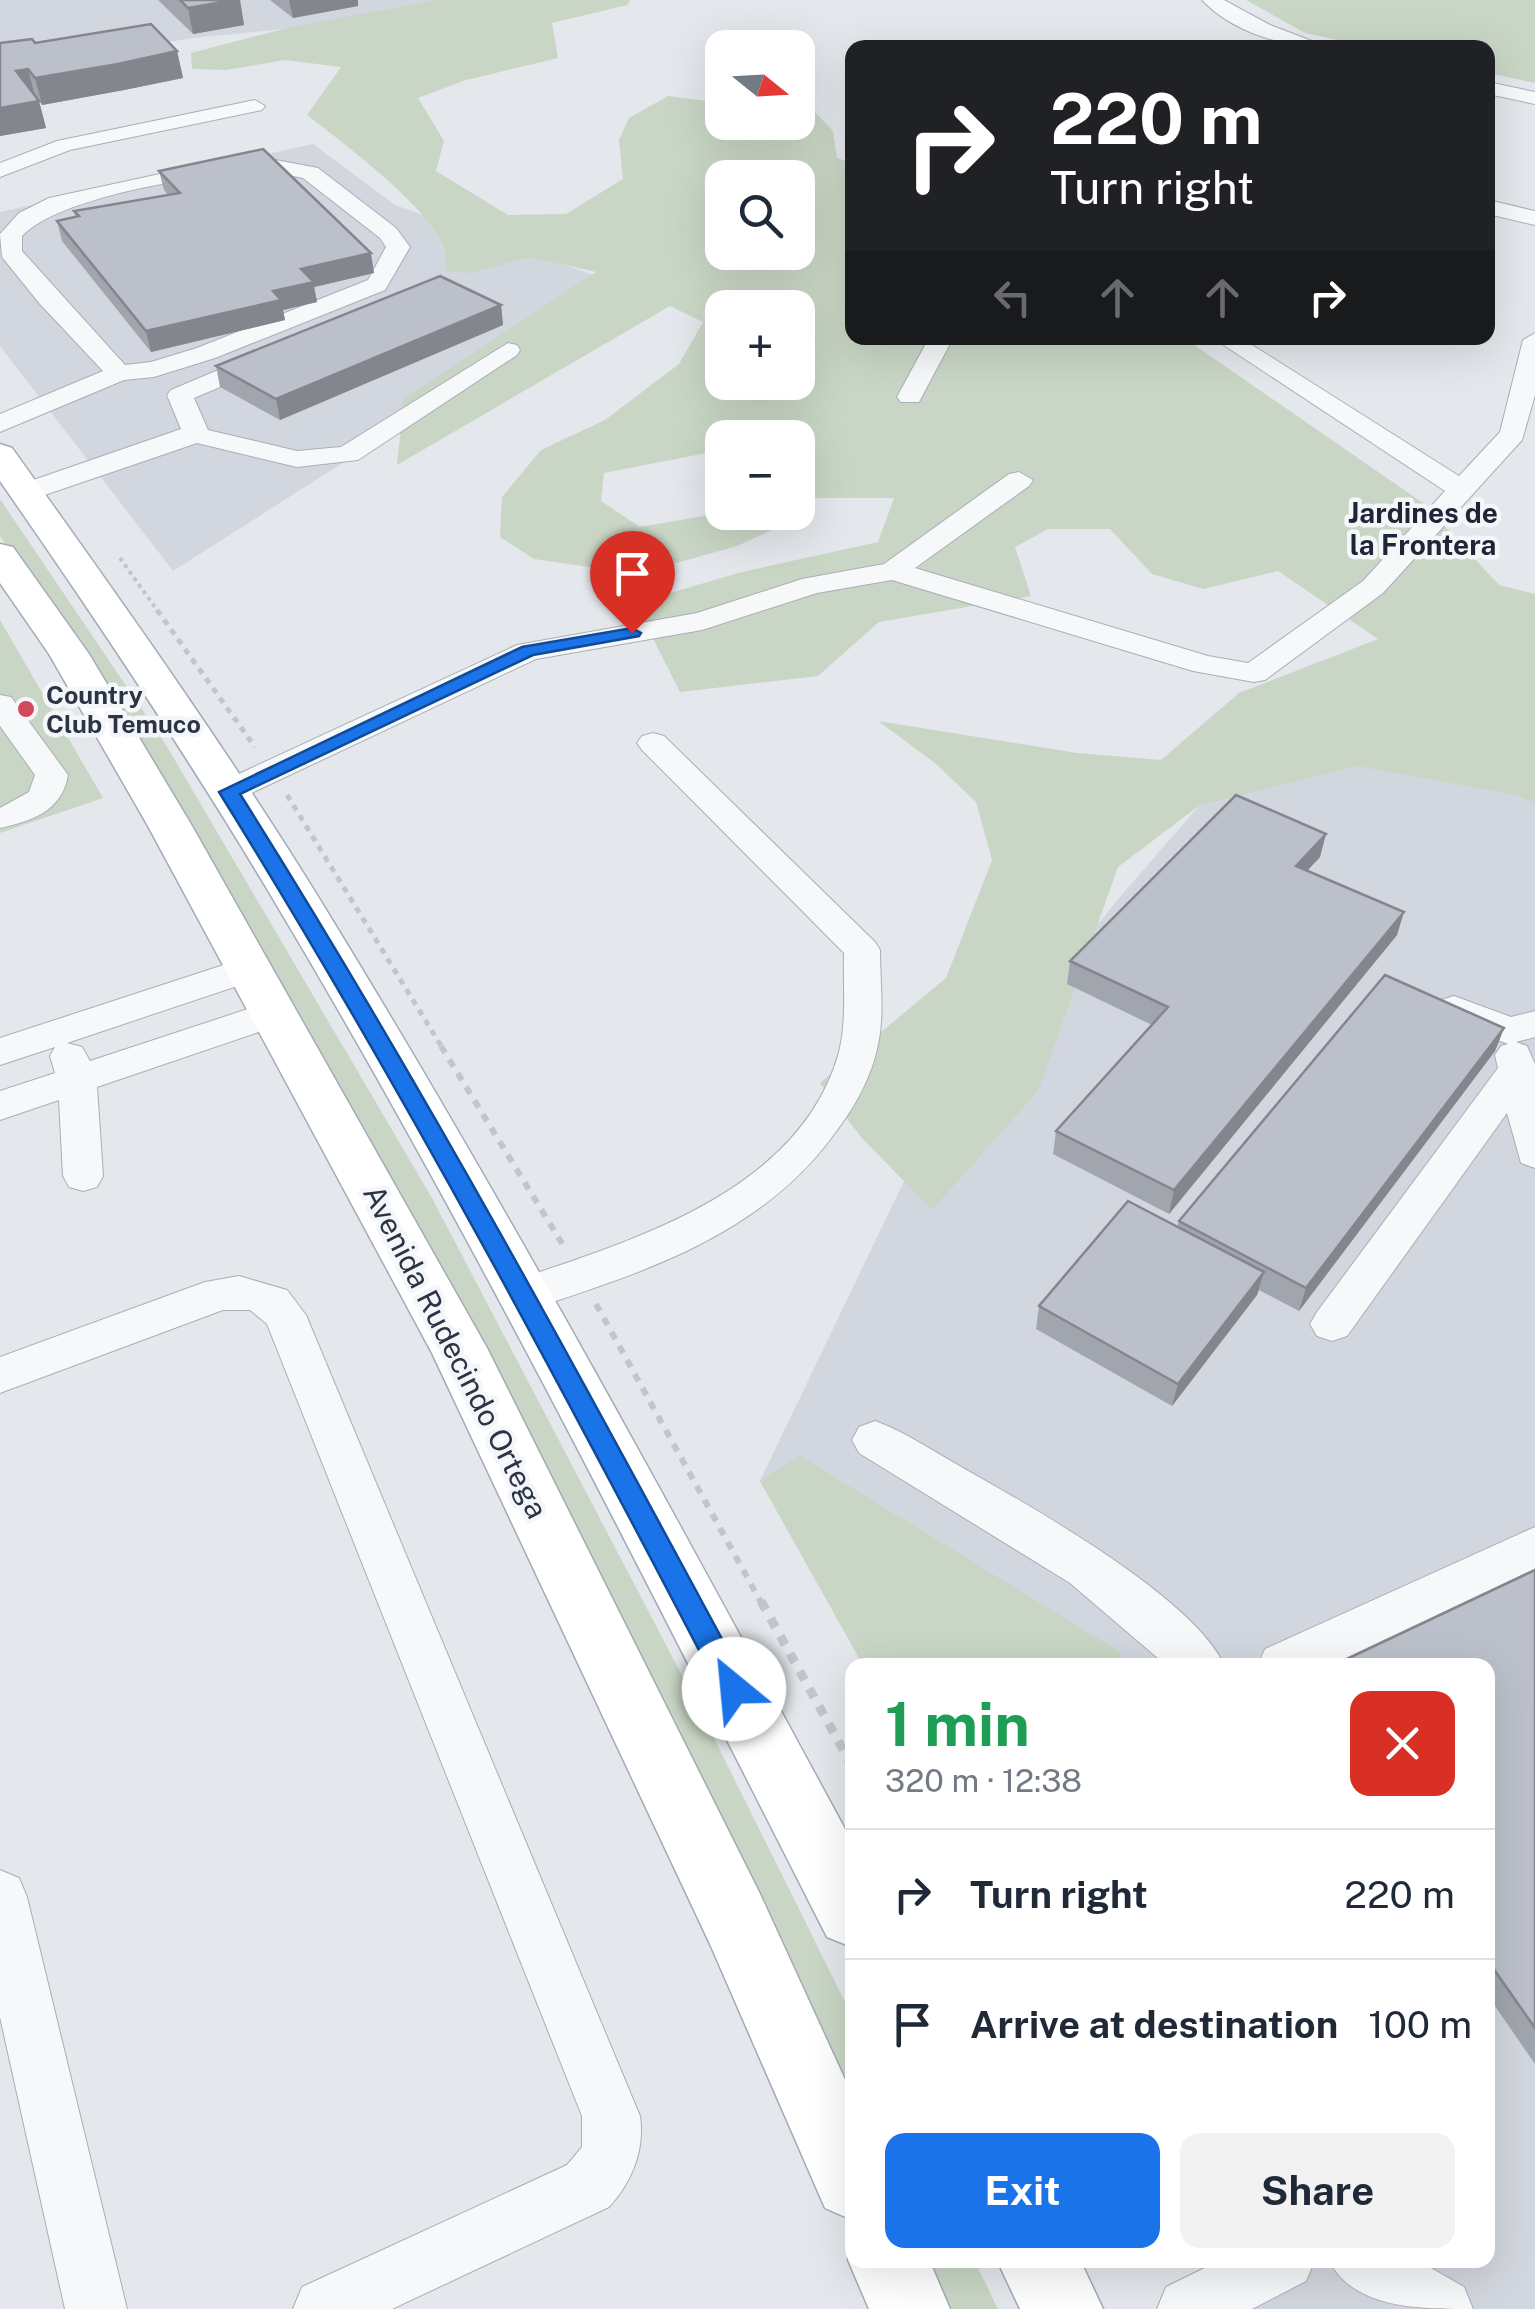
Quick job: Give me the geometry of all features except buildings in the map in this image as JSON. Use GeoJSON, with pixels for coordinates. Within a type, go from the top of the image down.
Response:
{"type":"FeatureCollection","features":[{"type":"Feature","properties":{"kind":"main road"},"geometry":{"type":"LineString","coordinates":[[13,473],[121,627],[302,908],[525,1294],[845,1899]]}},
{"type":"Feature","properties":{"kind":"main road","name":"Avenida Rudecindo Ortega"},"geometry":{"type":"LineString","coordinates":[[0,555],[68,654],[275,1013],[458,1348],[735,1919],[845,2165]]}},
{"type":"Feature","properties":{"kind":"main road"},"geometry":{"type":"LineString","coordinates":[[892,2268],[910,2309]]}},
{"type":"Feature","properties":{"kind":"main road"},"geometry":{"type":"LineString","coordinates":[[1041,2268],[1063,2309]]}},
{"type":"Feature","properties":{"kind":"street"},"geometry":{"type":"LineString","coordinates":[[1211,0],[1237,17],[1291,40]]}},
{"type":"Feature","properties":{"kind":"street"},"geometry":{"type":"LineString","coordinates":[[1495,89],[1535,98]]}},
{"type":"Feature","properties":{"kind":"street"},"geometry":{"type":"LineString","coordinates":[[0,172],[64,145],[254,106]]}},
{"type":"Feature","properties":{"kind":"street"},"geometry":{"type":"LineString","coordinates":[[0,424],[119,373],[154,369],[206,353],[378,285],[398,247],[388,233],[310,174],[265,164],[220,166],[58,203],[27,218],[11,236],[10,252],[48,299],[119,373]]}},
{"type":"Feature","properties":{"kind":"street"},"geometry":{"type":"LineString","coordinates":[[1495,209],[1535,218]]}},
{"type":"Feature","properties":{"kind":"street"},"geometry":{"type":"LineString","coordinates":[[198,434],[180,395],[400,301]]}},
{"type":"Feature","properties":{"kind":"street"},"geometry":{"type":"LineString","coordinates":[[893,570],[1204,664],[1254,673],[1373,588],[1513,434],[1535,340]]}},
{"type":"Feature","properties":{"kind":"street"},"geometry":{"type":"LineString","coordinates":[[910,397],[938,345]]}},
{"type":"Feature","properties":{"kind":"street"},"geometry":{"type":"LineString","coordinates":[[1236,345],[1462,490]]}},
{"type":"Feature","properties":{"kind":"street"},"geometry":{"type":"LineString","coordinates":[[13,473],[198,434],[298,459],[348,454],[508,350]]}},
{"type":"Feature","properties":{"kind":"street"},"geometry":{"type":"LineString","coordinates":[[229,792],[528,650],[702,621],[812,585],[893,570],[1019,480]]}},
{"type":"Feature","properties":{"kind":"street"},"geometry":{"type":"LineString","coordinates":[[0,704],[52,775],[43,798],[24,811],[0,818]]}},
{"type":"Feature","properties":{"kind":"street"},"geometry":{"type":"LineString","coordinates":[[525,1294],[708,1224],[762,1190],[792,1162],[827,1116],[852,1069],[860,1037],[862,950],[653,743]]}},
{"type":"Feature","properties":{"kind":"street"},"geometry":{"type":"LineString","coordinates":[[0,1052],[248,969]]}},
{"type":"Feature","properties":{"kind":"street"},"geometry":{"type":"LineString","coordinates":[[1429,998],[1521,1042]]}},
{"type":"Feature","properties":{"kind":"street"},"geometry":{"type":"LineString","coordinates":[[0,1106],[275,1013]]}},
{"type":"Feature","properties":{"kind":"street"},"geometry":{"type":"LineString","coordinates":[[61,1032],[77,1080],[83,1176]]}},
{"type":"Feature","properties":{"kind":"street"},"geometry":{"type":"LineString","coordinates":[[1521,1042],[1535,1153]]}},
{"type":"Feature","properties":{"kind":"street"},"geometry":{"type":"LineString","coordinates":[[1332,1324],[1521,1042]]}},
{"type":"Feature","properties":{"kind":"street"},"geometry":{"type":"LineString","coordinates":[[0,1375],[220,1294],[251,1292],[277,1304],[293,1333],[611,2116],[611,2156],[588,2186],[324,2309]]}},
{"type":"Feature","properties":{"kind":"street"},"geometry":{"type":"LineString","coordinates":[[874,1440],[1068,1556],[1167,1630],[1193,1658]]}},
{"type":"Feature","properties":{"kind":"street"},"geometry":{"type":"LineString","coordinates":[[1298,1658],[1535,1547]]}},
{"type":"Feature","properties":{"kind":"street"},"geometry":{"type":"LineString","coordinates":[[2,1917],[96,2309]]}},
{"type":"Feature","properties":{"kind":"street"},"geometry":{"type":"LineString","coordinates":[[1188,2309],[1269,2268]]}},
{"type":"Feature","properties":{"kind":"street"},"geometry":{"type":"LineString","coordinates":[[1373,2268],[1442,2309]]}},
{"type":"Feature","properties":{"kind":"shaded area"},"geometry":{"type":"Polygon","coordinates":[[[0,0],[567,0],[194,38],[0,68],[0,0]]]}},
{"type":"Feature","properties":{"kind":"shaded area"},"geometry":{"type":"Polygon","coordinates":[[[313,144],[395,205],[622,285],[173,571],[0,346],[0,212],[313,144]]]}},
{"type":"Feature","properties":{"kind":"shaded area"},"geometry":{"type":"Polygon","coordinates":[[[1274,707],[1535,772],[1535,2309],[1235,2309],[1207,2268],[1495,2268],[1495,1658],[859,1658],[760,1481],[928,1131],[1230,770],[1274,707]]]}},
{"type":"Feature","properties":{"kind":"green space"},"geometry":{"type":"Polygon","coordinates":[[[437,0],[630,0],[627,5],[552,23],[558,58],[466,80],[418,98],[444,141],[436,171],[508,215],[566,214],[623,179],[619,140],[629,118],[668,96],[705,101],[705,140],[815,140],[815,112],[833,131],[837,158],[845,161],[845,345],[1194,345],[1423,503],[1499,585],[1535,594],[1535,803],[1517,795],[1357,766],[1200,805],[1118,867],[1038,1091],[932,1210],[861,1137],[820,1083],[946,978],[992,860],[976,802],[935,763],[878,721],[1077,753],[1161,760],[1239,693],[1378,639],[1278,571],[1203,589],[1152,574],[1110,529],[1048,529],[1015,547],[1031,596],[879,622],[818,676],[680,692],[635,603],[742,572],[878,542],[894,498],[815,498],[815,420],[705,420],[705,453],[604,473],[601,501],[640,527],[705,516],[705,530],[772,530],[737,546],[637,574],[534,559],[500,537],[502,497],[541,450],[605,420],[679,364],[703,322],[670,306],[397,465],[404,399],[596,272],[529,257],[472,273],[447,271],[444,247],[421,213],[383,176],[307,115],[341,67],[285,60],[226,70],[192,69],[191,53],[291,27],[437,0]]]}},
{"type":"Feature","properties":{"kind":"green space"},"geometry":{"type":"Polygon","coordinates":[[[1246,0],[1535,0],[1535,83],[1495,74],[1495,40],[1338,40],[1305,33],[1246,0]]]}},
{"type":"Feature","properties":{"kind":"green space"},"geometry":{"type":"Polygon","coordinates":[[[0,499],[166,745],[432,1198],[697,1704],[845,2002],[845,2115],[663,1731],[144,753],[0,536],[0,499]]]}},
{"type":"Feature","properties":{"kind":"green space","name":"Country Club Temuco"},"geometry":{"type":"Polygon","coordinates":[[[0,620],[103,798],[0,833],[0,620]]]}},
{"type":"Feature","properties":{"kind":"green space"},"geometry":{"type":"Polygon","coordinates":[[[800,1456],[1120,1652],[1120,1658],[859,1658],[760,1481],[800,1456]]]}},
{"type":"Feature","properties":{"kind":"green space"},"geometry":{"type":"Polygon","coordinates":[[[919,2268],[978,2268],[998,2309],[938,2309],[919,2268]]]}},
{"type":"Feature","properties":{"kind":"place","name":"Country Club Temuco"},"geometry":{"type":"Point","coordinates":[26,709]}},
{"type":"Feature","properties":{"kind":"district","name":"Jardines de la Frontera"},"geometry":{"type":"Point","coordinates":[1423,529]}},
{"type":"Feature","properties":{"kind":"route"},"geometry":{"type":"LineString","coordinates":[[632,633],[528,650],[229,792],[302,908],[525,1294],[734,1689]]}}]}
